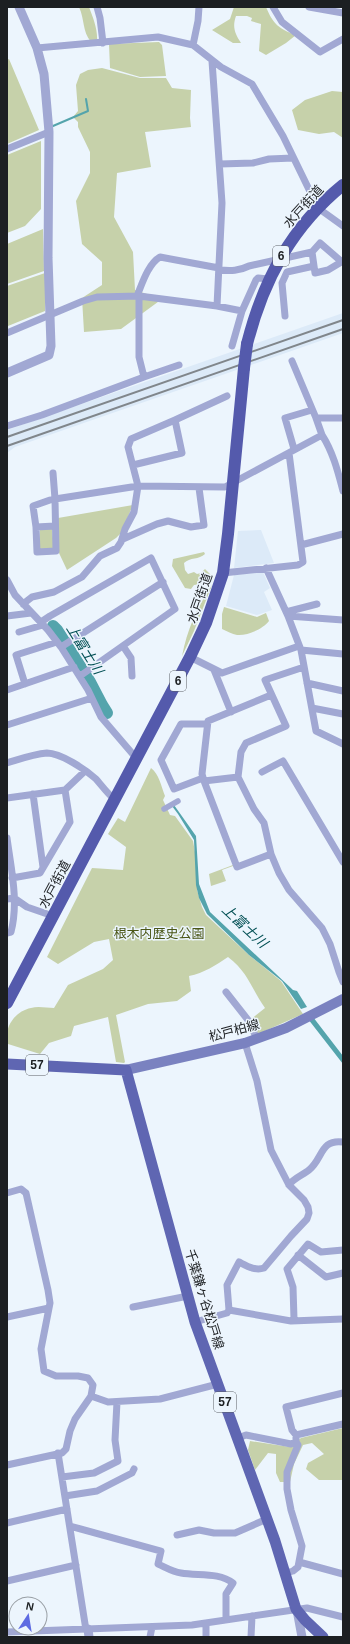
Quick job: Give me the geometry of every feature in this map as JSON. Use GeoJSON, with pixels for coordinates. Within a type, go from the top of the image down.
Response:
{"type":"FeatureCollection","features":[{"type":"Feature","properties":{"kind":"highway","name":"水戸街道"},"geometry":{"type":"LineString","coordinates":[[7,1003],[137,759],[206,623],[223,573],[247,344],[259,302],[279,259],[295,235],[318,208],[343,185]]}},
{"type":"Feature","properties":{"kind":"main road","name":"松戸柏線"},"geometry":{"type":"LineString","coordinates":[[126,1070],[245,1043],[286,1028],[343,999]]}},
{"type":"Feature","properties":{"kind":"main road","name":"57"},"geometry":{"type":"LineString","coordinates":[[7,1064],[126,1070]]}},
{"type":"Feature","properties":{"kind":"main road","name":"千葉鎌ヶ谷松戸線"},"geometry":{"type":"LineString","coordinates":[[126,1070],[195,1322],[267,1518],[286,1573],[296,1609],[322,1637]]}},
{"type":"Feature","properties":{"kind":"street"},"geometry":{"type":"LineString","coordinates":[[7,373],[49,355],[51,346],[48,258],[49,132],[44,74],[37,48],[19,7]]}},
{"type":"Feature","properties":{"kind":"street"},"geometry":{"type":"LineString","coordinates":[[97,7],[103,43]]}},
{"type":"Feature","properties":{"kind":"street"},"geometry":{"type":"LineString","coordinates":[[193,45],[199,7]]}},
{"type":"Feature","properties":{"kind":"street"},"geometry":{"type":"LineString","coordinates":[[273,7],[282,22],[320,52],[343,39]]}},
{"type":"Feature","properties":{"kind":"street"},"geometry":{"type":"LineString","coordinates":[[309,7],[343,13]]}},
{"type":"Feature","properties":{"kind":"street"},"geometry":{"type":"LineString","coordinates":[[37,48],[158,37],[193,45],[221,68],[252,84],[283,136],[318,208],[343,226]]}},
{"type":"Feature","properties":{"kind":"street"},"geometry":{"type":"LineString","coordinates":[[212,61],[222,203],[217,306]]}},
{"type":"Feature","properties":{"kind":"street"},"geometry":{"type":"LineString","coordinates":[[7,149],[49,132]]}},
{"type":"Feature","properties":{"kind":"street"},"geometry":{"type":"LineString","coordinates":[[220,164],[253,163],[269,159],[293,158]]}},
{"type":"Feature","properties":{"kind":"street"},"geometry":{"type":"LineString","coordinates":[[144,377],[139,357],[138,296],[147,274],[157,259],[160,257],[231,271],[312,252],[320,243],[343,262],[328,270],[315,273],[312,252]]}},
{"type":"Feature","properties":{"kind":"street"},"geometry":{"type":"LineString","coordinates":[[285,316],[282,283],[287,272],[314,266]]}},
{"type":"Feature","properties":{"kind":"street"},"geometry":{"type":"LineString","coordinates":[[232,346],[242,311],[256,280],[258,278],[269,279]]}},
{"type":"Feature","properties":{"kind":"street"},"geometry":{"type":"LineString","coordinates":[[7,333],[83,301],[98,297],[138,296],[217,306],[242,311]]}},
{"type":"Feature","properties":{"kind":"street"},"geometry":{"type":"LineString","coordinates":[[292,361],[322,435],[327,443],[343,491]]}},
{"type":"Feature","properties":{"kind":"street"},"geometry":{"type":"LineString","coordinates":[[7,426],[49,413],[179,365]]}},
{"type":"Feature","properties":{"kind":"street"},"geometry":{"type":"LineString","coordinates":[[26,602],[54,592],[82,577],[100,556],[117,548],[123,539],[124,530],[134,512],[138,486],[128,447],[131,439],[227,396]]}},
{"type":"Feature","properties":{"kind":"street"},"geometry":{"type":"LineString","coordinates":[[223,573],[298,565],[303,562],[291,451],[285,418],[312,410]]}},
{"type":"Feature","properties":{"kind":"street"},"geometry":{"type":"LineString","coordinates":[[316,418],[343,418]]}},
{"type":"Feature","properties":{"kind":"street"},"geometry":{"type":"LineString","coordinates":[[133,465],[182,453],[175,420]]}},
{"type":"Feature","properties":{"kind":"street"},"geometry":{"type":"LineString","coordinates":[[53,473],[53,500],[56,551],[37,552],[33,506],[53,500],[138,486],[199,488],[223,487],[322,435]]}},
{"type":"Feature","properties":{"kind":"street"},"geometry":{"type":"LineString","coordinates":[[123,539],[157,524],[168,521],[191,527],[204,525],[199,488]]}},
{"type":"Feature","properties":{"kind":"street"},"geometry":{"type":"LineString","coordinates":[[36,527],[55,526]]}},
{"type":"Feature","properties":{"kind":"street"},"geometry":{"type":"LineString","coordinates":[[301,545],[343,534]]}},
{"type":"Feature","properties":{"kind":"street"},"geometry":{"type":"LineString","coordinates":[[19,632],[42,624],[50,616],[152,558],[176,608],[80,676]]}},
{"type":"Feature","properties":{"kind":"street"},"geometry":{"type":"LineString","coordinates":[[266,568],[287,614],[300,648],[316,731],[343,744]]}},
{"type":"Feature","properties":{"kind":"street"},"geometry":{"type":"LineString","coordinates":[[7,580],[12,590],[26,602],[31,613],[59,644],[80,676],[101,717],[137,759]]}},
{"type":"Feature","properties":{"kind":"street"},"geometry":{"type":"LineString","coordinates":[[25,684],[16,655],[70,641],[163,582]]}},
{"type":"Feature","properties":{"kind":"street"},"geometry":{"type":"LineString","coordinates":[[287,614],[317,604]]}},
{"type":"Feature","properties":{"kind":"street"},"geometry":{"type":"LineString","coordinates":[[7,616],[31,613]]}},
{"type":"Feature","properties":{"kind":"street"},"geometry":{"type":"LineString","coordinates":[[287,614],[343,620]]}},
{"type":"Feature","properties":{"kind":"street"},"geometry":{"type":"LineString","coordinates":[[123,646],[131,658],[132,676]]}},
{"type":"Feature","properties":{"kind":"street"},"geometry":{"type":"LineString","coordinates":[[190,657],[222,673],[300,648],[343,654]]}},
{"type":"Feature","properties":{"kind":"street"},"geometry":{"type":"LineString","coordinates":[[7,690],[74,667]]}},
{"type":"Feature","properties":{"kind":"street"},"geometry":{"type":"LineString","coordinates":[[304,667],[265,680],[286,726],[246,743],[243,746],[238,777],[254,809],[264,822],[272,854],[279,873],[290,890],[315,917],[322,928],[330,944],[338,972],[343,982]]}},
{"type":"Feature","properties":{"kind":"street"},"geometry":{"type":"LineString","coordinates":[[214,670],[231,712]]}},
{"type":"Feature","properties":{"kind":"street"},"geometry":{"type":"LineString","coordinates":[[307,683],[343,691]]}},
{"type":"Feature","properties":{"kind":"street"},"geometry":{"type":"LineString","coordinates":[[271,695],[208,721],[203,780],[237,866],[272,854]]}},
{"type":"Feature","properties":{"kind":"street"},"geometry":{"type":"LineString","coordinates":[[7,725],[92,698]]}},
{"type":"Feature","properties":{"kind":"street"},"geometry":{"type":"LineString","coordinates":[[312,708],[343,714]]}},
{"type":"Feature","properties":{"kind":"street"},"geometry":{"type":"LineString","coordinates":[[207,724],[181,724],[161,760],[174,790],[203,780],[238,777]]}},
{"type":"Feature","properties":{"kind":"street"},"geometry":{"type":"LineString","coordinates":[[7,763],[48,753],[60,757],[96,779],[115,800]]}},
{"type":"Feature","properties":{"kind":"street"},"geometry":{"type":"LineString","coordinates":[[262,772],[283,761],[343,862]]}},
{"type":"Feature","properties":{"kind":"street"},"geometry":{"type":"LineString","coordinates":[[7,798],[66,790],[85,771]]}},
{"type":"Feature","properties":{"kind":"street"},"geometry":{"type":"LineString","coordinates":[[12,878],[40,873],[70,822],[66,790]]}},
{"type":"Feature","properties":{"kind":"street"},"geometry":{"type":"LineString","coordinates":[[33,794],[43,867]]}},
{"type":"Feature","properties":{"kind":"street"},"geometry":{"type":"LineString","coordinates":[[164,809],[178,801]]}},
{"type":"Feature","properties":{"kind":"street"},"geometry":{"type":"LineString","coordinates":[[7,838],[12,878],[12,927],[11,932],[7,933]]}},
{"type":"Feature","properties":{"kind":"street"},"geometry":{"type":"LineString","coordinates":[[11,899],[27,908],[53,916]]}},
{"type":"Feature","properties":{"kind":"street"},"geometry":{"type":"LineString","coordinates":[[226,992],[248,1020],[257,1039]]}},
{"type":"Feature","properties":{"kind":"street"},"geometry":{"type":"LineString","coordinates":[[229,1310],[227,1285],[239,1262],[258,1270],[264,1268],[307,1219],[309,1213],[308,1207],[289,1185],[271,1150],[256,1081],[245,1043]]}},
{"type":"Feature","properties":{"kind":"street"},"geometry":{"type":"LineString","coordinates":[[289,1185],[293,1180],[312,1167],[326,1146],[333,1142],[343,1142]]}},
{"type":"Feature","properties":{"kind":"street"},"geometry":{"type":"LineString","coordinates":[[7,1193],[21,1189],[26,1193],[48,1290],[50,1303],[41,1349],[44,1371],[56,1376],[78,1376],[88,1378],[92,1385],[91,1396],[75,1418],[66,1449],[62,1453],[7,1466]]}},
{"type":"Feature","properties":{"kind":"street"},"geometry":{"type":"LineString","coordinates":[[294,1319],[293,1287],[287,1269],[308,1244],[321,1252],[343,1250]]}},
{"type":"Feature","properties":{"kind":"street"},"geometry":{"type":"LineString","coordinates":[[298,1255],[326,1276],[343,1273]]}},
{"type":"Feature","properties":{"kind":"street"},"geometry":{"type":"LineString","coordinates":[[133,1307],[188,1296]]}},
{"type":"Feature","properties":{"kind":"street"},"geometry":{"type":"LineString","coordinates":[[7,1317],[49,1308]]}},
{"type":"Feature","properties":{"kind":"street"},"geometry":{"type":"LineString","coordinates":[[229,1310],[270,1318],[291,1320],[294,1319],[304,1321],[343,1319]]}},
{"type":"Feature","properties":{"kind":"street"},"geometry":{"type":"LineString","coordinates":[[195,1322],[219,1316],[227,1313],[229,1310]]}},
{"type":"Feature","properties":{"kind":"street"},"geometry":{"type":"LineString","coordinates":[[91,1396],[102,1401],[117,1402],[168,1398],[218,1384]]}},
{"type":"Feature","properties":{"kind":"street"},"geometry":{"type":"LineString","coordinates":[[286,1573],[293,1571],[298,1567],[302,1546],[291,1510],[287,1483],[287,1472],[298,1444],[292,1430],[286,1407],[343,1393]]}},
{"type":"Feature","properties":{"kind":"street"},"geometry":{"type":"LineString","coordinates":[[62,1477],[94,1473],[118,1462],[115,1440],[117,1402]]}},
{"type":"Feature","properties":{"kind":"street"},"geometry":{"type":"LineString","coordinates":[[238,1438],[246,1436],[291,1444],[296,1439],[343,1424]]}},
{"type":"Feature","properties":{"kind":"street"},"geometry":{"type":"LineString","coordinates":[[58,1454],[88,1632]]}},
{"type":"Feature","properties":{"kind":"street"},"geometry":{"type":"LineString","coordinates":[[65,1496],[97,1491],[132,1473],[134,1469]]}},
{"type":"Feature","properties":{"kind":"street"},"geometry":{"type":"LineString","coordinates":[[7,1523],[67,1509]]}},
{"type":"Feature","properties":{"kind":"street"},"geometry":{"type":"LineString","coordinates":[[177,1536],[199,1530],[214,1533],[235,1533],[267,1518]]}},
{"type":"Feature","properties":{"kind":"street"},"geometry":{"type":"LineString","coordinates":[[70,1526],[161,1551],[158,1564],[177,1572],[219,1577],[229,1580],[233,1583],[226,1594],[226,1620]]}},
{"type":"Feature","properties":{"kind":"street"},"geometry":{"type":"LineString","coordinates":[[299,1562],[343,1574]]}},
{"type":"Feature","properties":{"kind":"street"},"geometry":{"type":"LineString","coordinates":[[7,1581],[76,1565]]}},
{"type":"Feature","properties":{"kind":"street"},"geometry":{"type":"LineString","coordinates":[[48,1634],[152,1626],[206,1624],[310,1608],[343,1617]]}},
{"type":"Feature","properties":{"kind":"street"},"geometry":{"type":"LineString","coordinates":[[296,1609],[302,1637]]}},
{"type":"Feature","properties":{"kind":"street"},"geometry":{"type":"LineString","coordinates":[[251,1637],[252,1616]]}},
{"type":"Feature","properties":{"kind":"street"},"geometry":{"type":"LineString","coordinates":[[206,1624],[206,1637]]}},
{"type":"Feature","properties":{"kind":"street"},"geometry":{"type":"LineString","coordinates":[[150,1637],[152,1626]]}},
{"type":"Feature","properties":{"kind":"shaded area"},"geometry":{"type":"Polygon","coordinates":[[[343,313],[343,333],[15,447],[7,453],[7,430],[343,313]]]}},
{"type":"Feature","properties":{"kind":"shaded area"},"geometry":{"type":"Polygon","coordinates":[[[261,530],[274,563],[234,568],[238,531],[261,530]]]}},
{"type":"Feature","properties":{"kind":"shaded area"},"geometry":{"type":"Polygon","coordinates":[[[263,572],[270,588],[264,592],[272,610],[257,615],[226,606],[234,575],[263,572]]]}},
{"type":"Feature","properties":{"kind":"green space"},"geometry":{"type":"Polygon","coordinates":[[[79,7],[89,7],[94,19],[97,42],[91,42],[88,38],[79,7]]]}},
{"type":"Feature","properties":{"kind":"green space"},"geometry":{"type":"Polygon","coordinates":[[[234,7],[266,7],[271,18],[277,25],[296,35],[266,55],[259,51],[261,24],[251,21],[252,18],[247,16],[236,16],[234,24],[235,30],[241,43],[233,43],[212,30],[230,19],[234,7]]]}},
{"type":"Feature","properties":{"kind":"green space"},"geometry":{"type":"Polygon","coordinates":[[[159,42],[162,45],[166,76],[140,77],[110,68],[109,44],[159,42]]]}},
{"type":"Feature","properties":{"kind":"green space"},"geometry":{"type":"Polygon","coordinates":[[[9,59],[39,130],[7,144],[7,60],[9,59]]]}},
{"type":"Feature","properties":{"kind":"green space"},"geometry":{"type":"Polygon","coordinates":[[[102,68],[140,78],[166,78],[172,88],[191,90],[191,127],[145,132],[151,167],[117,173],[114,217],[133,252],[135,290],[162,299],[121,329],[84,332],[82,298],[102,285],[102,262],[82,244],[76,201],[90,173],[90,152],[78,127],[78,122],[73,117],[78,111],[76,85],[80,74],[88,70],[102,68]]]}},
{"type":"Feature","properties":{"kind":"green space"},"geometry":{"type":"Polygon","coordinates":[[[332,91],[343,92],[343,138],[334,132],[319,134],[298,130],[292,110],[305,100],[332,91]]]}},
{"type":"Feature","properties":{"kind":"green space"},"geometry":{"type":"Polygon","coordinates":[[[41,141],[41,209],[25,226],[7,233],[7,155],[41,141]]]}},
{"type":"Feature","properties":{"kind":"green space"},"geometry":{"type":"Polygon","coordinates":[[[43,229],[44,271],[7,284],[7,244],[43,229]]]}},
{"type":"Feature","properties":{"kind":"green space"},"geometry":{"type":"Polygon","coordinates":[[[45,273],[45,311],[8,326],[7,286],[45,273]]]}},
{"type":"Feature","properties":{"kind":"green space"},"geometry":{"type":"Polygon","coordinates":[[[133,505],[121,533],[116,538],[67,570],[59,553],[58,518],[133,505]]]}},
{"type":"Feature","properties":{"kind":"green space"},"geometry":{"type":"Polygon","coordinates":[[[40,529],[52,529],[54,548],[39,550],[40,529]]]}},
{"type":"Feature","properties":{"kind":"green space"},"geometry":{"type":"Polygon","coordinates":[[[204,552],[205,554],[203,556],[186,561],[184,563],[185,570],[188,574],[194,572],[197,574],[201,573],[205,569],[211,575],[201,584],[194,585],[191,589],[185,588],[172,566],[173,559],[204,552]]]}},
{"type":"Feature","properties":{"kind":"green space"},"geometry":{"type":"Polygon","coordinates":[[[212,585],[194,631],[182,656],[193,619],[212,585]]]}},
{"type":"Feature","properties":{"kind":"green space"},"geometry":{"type":"Polygon","coordinates":[[[224,607],[257,617],[266,613],[269,621],[263,627],[254,631],[241,635],[235,635],[222,629],[222,614],[224,607]]]}},
{"type":"Feature","properties":{"kind":"green space","name":"根木内歴史公園"},"geometry":{"type":"Polygon","coordinates":[[[151,768],[160,780],[165,796],[163,800],[170,815],[175,816],[193,841],[197,863],[197,890],[206,915],[249,955],[281,981],[303,1014],[258,1034],[250,1020],[265,1008],[245,974],[228,957],[205,971],[189,976],[191,991],[177,1001],[148,1004],[116,1015],[124,1063],[116,1062],[108,1017],[74,1026],[71,1036],[49,1043],[40,1054],[8,1044],[7,1032],[15,1016],[34,1007],[54,1008],[68,985],[103,969],[113,960],[109,939],[94,942],[58,964],[47,957],[92,868],[123,870],[126,847],[108,834],[118,818],[125,822],[151,768]]]}},
{"type":"Feature","properties":{"kind":"green space"},"geometry":{"type":"Polygon","coordinates":[[[233,865],[222,870],[226,881],[211,886],[209,874],[233,865]]]}},
{"type":"Feature","properties":{"kind":"green space"},"geometry":{"type":"Polygon","coordinates":[[[343,1428],[343,1480],[319,1480],[306,1469],[308,1463],[324,1454],[312,1443],[303,1445],[294,1464],[290,1482],[280,1482],[276,1473],[276,1454],[268,1453],[255,1470],[248,1450],[250,1441],[290,1447],[301,1438],[343,1428]]]}},
{"type":"Feature","properties":{"kind":"water"},"geometry":{"type":"Polygon","coordinates":[[[88,674],[108,710],[103,713],[84,677],[88,674]]]}},
{"type":"Feature","properties":{"kind":"water"},"geometry":{"type":"Polygon","coordinates":[[[174,805],[196,836],[199,884],[210,912],[293,990],[297,991],[307,1007],[301,1009],[282,981],[249,955],[207,914],[199,898],[196,885],[194,840],[172,806],[174,805]]]}},
{"type":"Feature","properties":{"kind":"water"},"geometry":{"type":"Polygon","coordinates":[[[313,1017],[343,1056],[343,1064],[308,1019],[313,1017]]]}},
{"type":"Feature","properties":{"kind":"waterway"},"geometry":{"type":"LineString","coordinates":[[53,126],[88,111],[86,99]]}},
{"type":"Feature","properties":{"kind":"waterway","name":"上富士川"},"geometry":{"type":"LineString","coordinates":[[53,626],[90,682],[107,713]]}},
{"type":"Feature","properties":{"kind":"railway"},"geometry":{"type":"LineString","coordinates":[[7,437],[343,320]]}},
{"type":"Feature","properties":{"kind":"railway"},"geometry":{"type":"LineString","coordinates":[[7,446],[343,329]]}}]}
